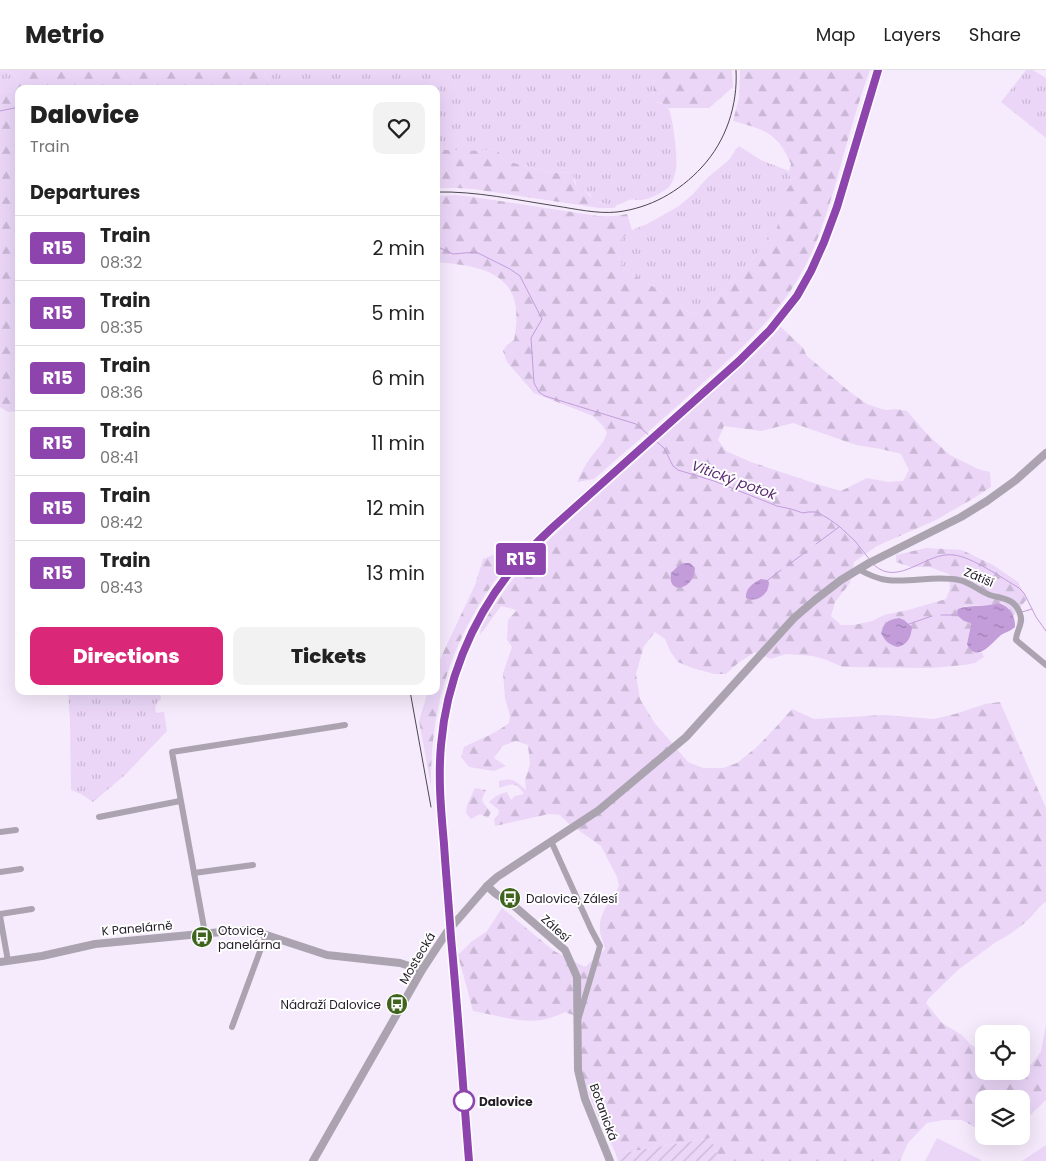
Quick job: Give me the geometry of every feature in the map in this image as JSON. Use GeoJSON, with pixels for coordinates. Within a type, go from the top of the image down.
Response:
{"type":"FeatureCollection","features":[{"type":"Feature","properties":{"kind":"street","name":"Mostecká"},"geometry":{"type":"LineString","coordinates":[[313,1161],[422,970],[447,932],[487,886],[599,810],[686,737],[794,618],[828,590],[858,569],[987,502],[1016,480],[1046,453]]}},
{"type":"Feature","properties":{"kind":"street","name":"Zátiší"},"geometry":{"type":"LineString","coordinates":[[858,569],[886,580],[944,578],[962,580],[990,595],[1008,599],[1020,614],[1021,620],[1016,640],[1046,665]]}},
{"type":"Feature","properties":{"kind":"street"},"geometry":{"type":"LineString","coordinates":[[205,933],[172,752],[345,725]]}},
{"type":"Feature","properties":{"kind":"street"},"geometry":{"type":"LineString","coordinates":[[99,816],[180,801]]}},
{"type":"Feature","properties":{"kind":"street"},"geometry":{"type":"LineString","coordinates":[[0,832],[16,830]]}},
{"type":"Feature","properties":{"kind":"street"},"geometry":{"type":"LineString","coordinates":[[552,842],[600,946],[578,1020]]}},
{"type":"Feature","properties":{"kind":"street"},"geometry":{"type":"LineString","coordinates":[[194,873],[253,865]]}},
{"type":"Feature","properties":{"kind":"street"},"geometry":{"type":"LineString","coordinates":[[0,872],[21,869]]}},
{"type":"Feature","properties":{"kind":"street","name":"Zálesí"},"geometry":{"type":"LineString","coordinates":[[487,886],[513,905],[565,950],[577,977]]}},
{"type":"Feature","properties":{"kind":"street"},"geometry":{"type":"LineString","coordinates":[[4,961],[0,915],[32,910]]}},
{"type":"Feature","properties":{"kind":"street","name":"K Panelárně"},"geometry":{"type":"LineString","coordinates":[[4,961],[42,956],[95,944],[232,930],[251,930],[327,955],[400,963],[422,970]]}},
{"type":"Feature","properties":{"kind":"street"},"geometry":{"type":"LineString","coordinates":[[232,1027],[266,935]]}},
{"type":"Feature","properties":{"kind":"street","name":"Botanická"},"geometry":{"type":"LineString","coordinates":[[577,977],[578,1070],[585,1099],[610,1161]]}},
{"type":"Feature","properties":{"kind":"green space"},"geometry":{"type":"Polygon","coordinates":[[[0,70],[10,72],[15,76],[18,85],[15,85],[12,91],[0,93],[0,70]]]}},
{"type":"Feature","properties":{"kind":"green space"},"geometry":{"type":"Polygon","coordinates":[[[3,70],[263,70],[270,85],[18,85],[14,74],[3,70]]]}},
{"type":"Feature","properties":{"kind":"green space"},"geometry":{"type":"Polygon","coordinates":[[[263,70],[650,70],[653,74],[654,102],[666,106],[672,119],[675,137],[675,174],[669,187],[648,198],[629,200],[615,205],[596,202],[590,194],[577,188],[570,172],[553,173],[505,161],[497,149],[481,151],[440,149],[440,85],[270,85],[263,70]]]}},
{"type":"Feature","properties":{"kind":"green space"},"geometry":{"type":"Polygon","coordinates":[[[650,70],[732,70],[733,87],[709,108],[668,108],[662,103],[654,102],[653,74],[650,70]]]}},
{"type":"Feature","properties":{"kind":"green space"},"geometry":{"type":"Polygon","coordinates":[[[740,70],[870,70],[819,235],[804,268],[782,303],[740,349],[594,479],[577,482],[607,433],[593,416],[534,393],[507,362],[503,351],[514,340],[516,324],[516,309],[513,295],[506,285],[487,271],[474,267],[440,262],[440,196],[473,197],[598,216],[627,214],[632,230],[625,235],[617,254],[623,267],[692,315],[703,311],[745,268],[776,231],[781,213],[781,198],[791,184],[789,171],[791,164],[781,145],[762,130],[733,121],[739,98],[740,70]]]}},
{"type":"Feature","properties":{"kind":"green space"},"geometry":{"type":"Polygon","coordinates":[[[1026,70],[1033,70],[1046,78],[1046,138],[1001,102],[1026,70]]]}},
{"type":"Feature","properties":{"kind":"green space"},"geometry":{"type":"Polygon","coordinates":[[[15,88],[15,411],[8,412],[0,407],[0,93],[12,91],[15,88]]]}},
{"type":"Feature","properties":{"kind":"green space"},"geometry":{"type":"Polygon","coordinates":[[[739,146],[761,160],[789,171],[791,184],[781,198],[781,213],[776,231],[745,268],[703,311],[692,315],[623,267],[617,254],[619,242],[632,230],[679,206],[707,178],[729,160],[739,146]]]}},
{"type":"Feature","properties":{"kind":"green space"},"geometry":{"type":"Polygon","coordinates":[[[440,149],[480,151],[497,149],[506,161],[553,173],[570,172],[578,188],[586,192],[596,202],[617,205],[614,208],[599,208],[457,188],[440,188],[440,149]]]}},
{"type":"Feature","properties":{"kind":"green space"},"geometry":{"type":"Polygon","coordinates":[[[781,327],[803,348],[807,356],[867,404],[886,410],[907,411],[927,434],[950,455],[978,469],[990,472],[991,487],[936,520],[877,546],[854,562],[850,583],[835,602],[831,616],[841,625],[854,625],[872,621],[884,615],[946,599],[950,589],[949,574],[929,567],[911,567],[896,562],[896,555],[926,548],[962,550],[993,565],[1018,582],[1027,599],[1013,616],[1002,603],[965,606],[957,611],[964,621],[971,625],[967,644],[980,653],[982,652],[984,657],[975,663],[931,668],[843,667],[813,656],[786,654],[771,659],[755,652],[738,663],[726,674],[715,674],[678,662],[670,651],[665,639],[655,632],[644,646],[636,674],[640,699],[654,722],[688,762],[703,768],[723,768],[737,763],[758,746],[792,709],[814,719],[884,715],[934,719],[985,704],[1000,702],[1046,808],[1046,902],[1020,927],[958,970],[926,1003],[942,1023],[962,1035],[975,1047],[975,1080],[1030,1080],[1030,1065],[1041,1051],[1046,1024],[1046,1100],[1030,1115],[1030,1090],[975,1090],[975,1127],[962,1120],[944,1120],[927,1123],[908,1143],[900,1161],[720,1161],[711,1138],[616,1154],[591,1100],[581,1070],[581,1018],[565,1012],[553,1017],[530,1021],[473,1011],[458,955],[471,942],[487,931],[502,908],[554,951],[585,967],[605,949],[600,932],[601,918],[619,886],[617,877],[601,846],[568,823],[560,815],[549,814],[495,826],[494,819],[498,815],[499,810],[489,802],[493,798],[507,792],[511,800],[515,796],[524,794],[516,785],[507,785],[499,788],[499,781],[508,779],[517,782],[526,790],[525,780],[530,764],[528,745],[516,741],[502,746],[494,758],[506,766],[494,771],[469,767],[461,757],[464,747],[509,723],[510,716],[505,698],[503,673],[512,647],[507,640],[508,620],[517,610],[501,606],[480,635],[481,627],[496,602],[533,555],[743,365],[781,327]],[[793,423],[761,431],[724,426],[718,440],[726,451],[751,462],[841,491],[867,478],[888,482],[903,481],[909,470],[901,454],[856,445],[793,423]]]}},
{"type":"Feature","properties":{"kind":"green space"},"geometry":{"type":"Polygon","coordinates":[[[498,553],[512,558],[476,610],[451,664],[442,693],[436,723],[432,754],[431,786],[419,721],[427,695],[440,695],[440,659],[475,585],[483,559],[498,553]]]}},
{"type":"Feature","properties":{"kind":"green space"},"geometry":{"type":"Polygon","coordinates":[[[68,695],[160,695],[161,699],[156,705],[155,711],[156,713],[164,712],[167,731],[125,775],[93,802],[71,790],[68,695]]]}},
{"type":"Feature","properties":{"kind":"green space"},"geometry":{"type":"Polygon","coordinates":[[[475,788],[486,790],[482,799],[491,812],[488,818],[480,814],[471,819],[466,813],[467,805],[475,788]]]}},
{"type":"Feature","properties":{"kind":"green space"},"geometry":{"type":"Polygon","coordinates":[[[711,1138],[720,1161],[618,1161],[616,1154],[711,1138]]]}},
{"type":"Feature","properties":{"kind":"green space"},"geometry":{"type":"Polygon","coordinates":[[[937,1138],[981,1160],[981,1161],[925,1161],[937,1138]]]}},
{"type":"Feature","properties":{"kind":"green space"},"geometry":{"type":"Polygon","coordinates":[[[1046,1145],[1046,1161],[1022,1161],[1046,1145]]]}},
{"type":"Feature","properties":{"kind":"water"},"geometry":{"type":"Polygon","coordinates":[[[684,563],[690,563],[695,568],[694,575],[686,585],[677,588],[671,581],[671,573],[684,563]]]}},
{"type":"Feature","properties":{"kind":"water"},"geometry":{"type":"Polygon","coordinates":[[[761,579],[768,580],[767,591],[758,599],[746,598],[750,587],[761,579]]]}},
{"type":"Feature","properties":{"kind":"water"},"geometry":{"type":"Polygon","coordinates":[[[997,603],[1008,608],[1014,619],[1015,627],[1001,635],[984,650],[975,652],[971,650],[967,644],[971,625],[958,616],[958,609],[997,603]]]}},
{"type":"Feature","properties":{"kind":"water"},"geometry":{"type":"Polygon","coordinates":[[[899,618],[912,627],[908,640],[898,647],[888,642],[881,633],[887,622],[899,618]]]}},
{"type":"Feature","properties":{"kind":"waterway","name":"Vitický potok"},"geometry":{"type":"LineString","coordinates":[[0,111],[15,108]]}},
{"type":"Feature","properties":{"kind":"waterway","name":"Vitický potok"},"geometry":{"type":"LineString","coordinates":[[440,248],[453,254],[476,252],[520,276],[542,319],[531,338],[534,383],[539,392],[545,396],[636,424],[664,448],[673,466],[678,470],[714,481],[777,506],[803,513],[817,512],[840,527],[855,541],[870,560]]}},
{"type":"Feature","properties":{"kind":"waterway"},"geometry":{"type":"LineString","coordinates":[[816,544],[839,527]]}},
{"type":"Feature","properties":{"kind":"waterway"},"geometry":{"type":"LineString","coordinates":[[788,565],[807,551]]}},
{"type":"Feature","properties":{"kind":"waterway","name":"Vitický potok"},"geometry":{"type":"LineString","coordinates":[[874,565],[883,571],[893,573],[944,555],[954,555],[969,560],[987,568],[1019,588],[1024,593],[1036,617],[1046,631]]}},
{"type":"Feature","properties":{"kind":"waterway"},"geometry":{"type":"LineString","coordinates":[[768,580],[781,570]]}},
{"type":"Feature","properties":{"kind":"waterway"},"geometry":{"type":"LineString","coordinates":[[1022,612],[1032,609]]}},
{"type":"Feature","properties":{"kind":"waterway"},"geometry":{"type":"LineString","coordinates":[[941,615],[957,615]]}},
{"type":"Feature","properties":{"kind":"waterway"},"geometry":{"type":"LineString","coordinates":[[909,624],[932,616]]}},
{"type":"Feature","properties":{"kind":"railway"},"geometry":{"type":"LineString","coordinates":[[440,192],[481,194],[602,212],[629,210],[652,203],[684,184],[702,167],[718,146],[729,122],[735,96],[736,70]]}},
{"type":"Feature","properties":{"kind":"railway"},"geometry":{"type":"LineString","coordinates":[[465,1161],[436,781],[440,720],[453,670],[462,646],[486,601],[500,580],[526,549],[747,348],[777,317],[794,294],[809,269],[823,236],[875,70]]}},
{"type":"Feature","properties":{"kind":"railway"},"geometry":{"type":"LineString","coordinates":[[411,695],[431,807]]}},
{"type":"Feature","properties":{"kind":"train","name":"R15"},"geometry":{"type":"LineString","coordinates":[[469,1161],[440,785],[440,758],[444,722],[458,666],[470,638],[499,587],[530,550],[552,528],[739,361],[770,330],[797,296],[819,256],[837,207],[878,70]]}},
{"type":"Feature","properties":{"kind":"place","name":"Dalovice, Zálesí"},"geometry":{"type":"Point","coordinates":[510,898]}},
{"type":"Feature","properties":{"kind":"place","name":"Otovice, panelárna"},"geometry":{"type":"Point","coordinates":[202,937]}},
{"type":"Feature","properties":{"kind":"place","name":"Nádraží Dalovice"},"geometry":{"type":"Point","coordinates":[397,1004]}},
{"type":"Feature","properties":{"kind":"place","name":"Dalovice"},"geometry":{"type":"Point","coordinates":[464,1101]}}]}
